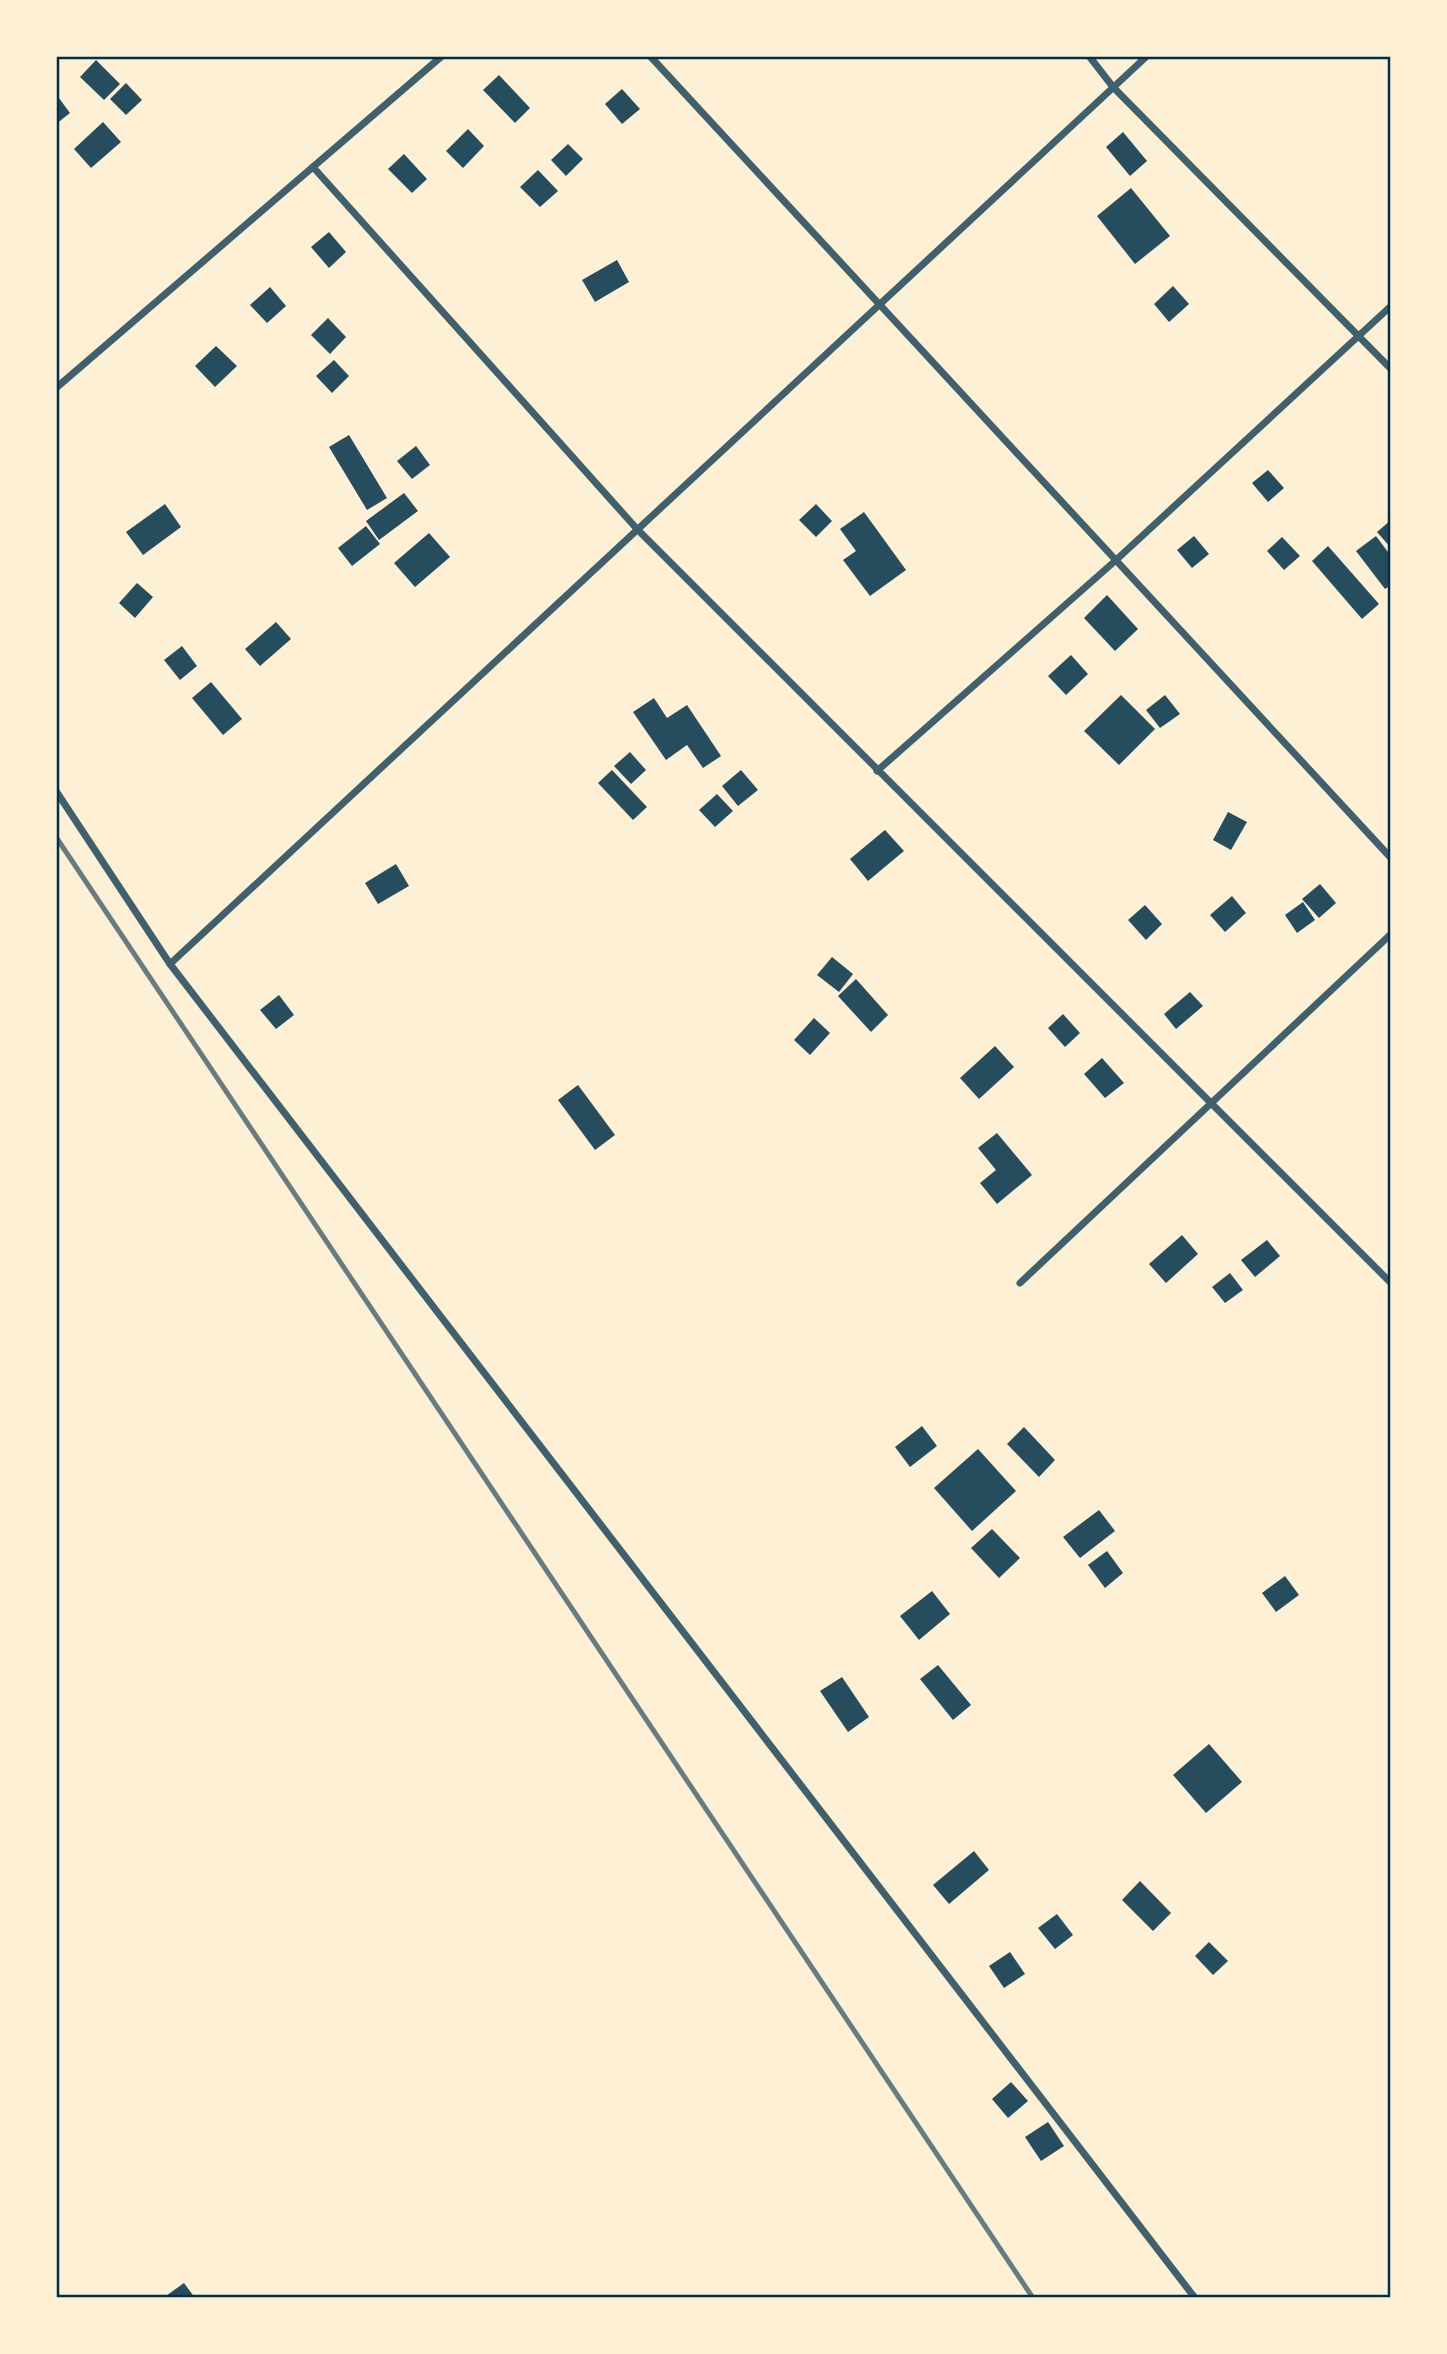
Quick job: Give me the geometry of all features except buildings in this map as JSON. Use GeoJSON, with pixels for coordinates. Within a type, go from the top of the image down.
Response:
{"type":"FeatureCollection","features":[{"type":"Feature","properties":{"kind":"street"},"geometry":{"type":"LineString","coordinates":[[56,388],[442,56]]}},
{"type":"Feature","properties":{"kind":"street"},"geometry":{"type":"LineString","coordinates":[[650,56],[878,306],[1391,858]]}},
{"type":"Feature","properties":{"kind":"street"},"geometry":{"type":"LineString","coordinates":[[1088,56],[1113,87],[1391,369]]}},
{"type":"Feature","properties":{"kind":"street"},"geometry":{"type":"LineString","coordinates":[[170,964],[1147,56]]}},
{"type":"Feature","properties":{"kind":"street"},"geometry":{"type":"LineString","coordinates":[[313,167],[637,529],[1210,1105],[1391,1283]]}},
{"type":"Feature","properties":{"kind":"street"},"geometry":{"type":"LineString","coordinates":[[877,771],[1115,561],[1391,306]]}},
{"type":"Feature","properties":{"kind":"street"},"geometry":{"type":"LineString","coordinates":[[56,791],[170,964],[1195,2298]]}},
{"type":"Feature","properties":{"kind":"street"},"geometry":{"type":"LineString","coordinates":[[1020,1283],[1391,934]]}},
{"type":"Feature","properties":{"kind":"railway"},"geometry":{"type":"LineString","coordinates":[[56,837],[1033,2298]]}}]}
